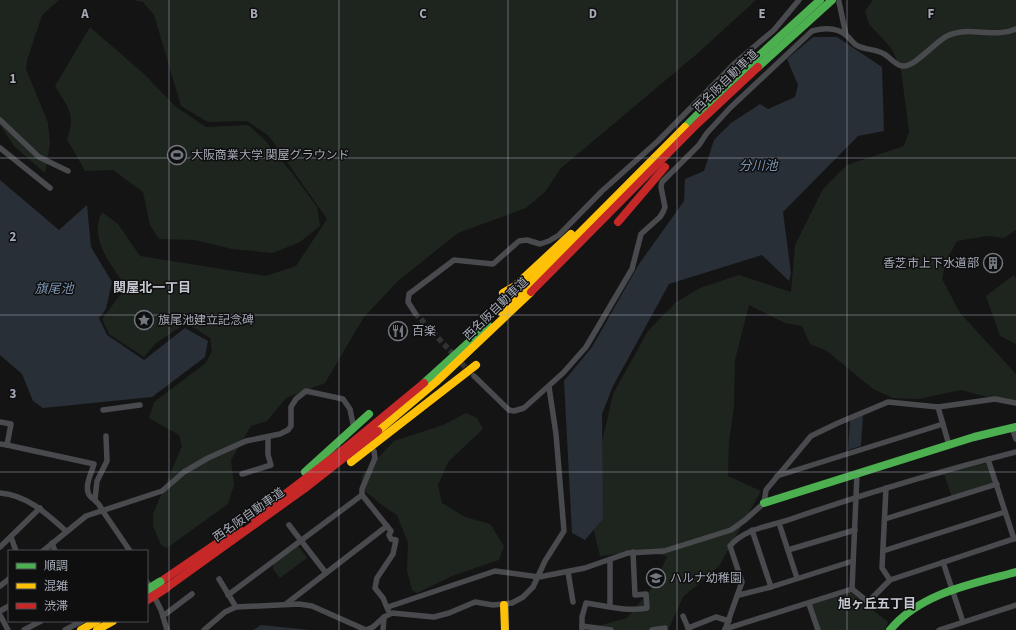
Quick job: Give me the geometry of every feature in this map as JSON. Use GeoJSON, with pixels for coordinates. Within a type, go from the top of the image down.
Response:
{"type":"FeatureCollection","features":[{"type":"Feature","properties":{"kind":"main road","name":"西名阪自動車道"},"geometry":{"type":"LineString","coordinates":[[148,599],[163,585],[345,450],[434,374],[513,301],[726,85],[820,0]]}},
{"type":"Feature","properties":{"kind":"main road","name":"西名阪自動車道"},"geometry":{"type":"LineString","coordinates":[[148,590],[163,585],[301,493],[379,431],[475,346],[548,276],[697,125],[761,63],[835,1]]}},
{"type":"Feature","properties":{"kind":"main road"},"geometry":{"type":"LineString","coordinates":[[618,222],[648,185],[695,135],[697,125]]}},
{"type":"Feature","properties":{"kind":"main road"},"geometry":{"type":"LineString","coordinates":[[504,293],[515,286],[641,167],[647,166]]}},
{"type":"Feature","properties":{"kind":"main road"},"geometry":{"type":"LineString","coordinates":[[301,493],[309,494],[476,365]]}},
{"type":"Feature","properties":{"kind":"main road"},"geometry":{"type":"LineString","coordinates":[[254,518],[255,513],[321,459],[369,414]]}},
{"type":"Feature","properties":{"kind":"main road"},"geometry":{"type":"LineString","coordinates":[[764,503],[949,445],[1014,427]]}},
{"type":"Feature","properties":{"kind":"main road"},"geometry":{"type":"LineString","coordinates":[[890,630],[910,608],[926,600],[1016,572]]}},
{"type":"Feature","properties":{"kind":"main road"},"geometry":{"type":"LineString","coordinates":[[504,605],[506,621],[505,630]]}},
{"type":"Feature","properties":{"kind":"main road"},"geometry":{"type":"LineString","coordinates":[[81,630],[95,622]]}},
{"type":"Feature","properties":{"kind":"main road"},"geometry":{"type":"LineString","coordinates":[[97,630],[110,622]]}},
{"type":"Feature","properties":{"kind":"street"},"geometry":{"type":"LineString","coordinates":[[415,313],[408,302],[409,294],[454,260],[487,265],[494,264],[519,242],[527,240],[540,244],[559,235],[602,191],[658,141],[735,63],[774,30],[799,0]]}},
{"type":"Feature","properties":{"kind":"street"},"geometry":{"type":"LineString","coordinates":[[835,1],[846,35]]}},
{"type":"Feature","properties":{"kind":"street"},"geometry":{"type":"LineString","coordinates":[[474,376],[509,410],[514,411],[524,408],[549,387],[586,346],[627,279],[635,261],[641,234],[660,217],[663,212],[664,207],[660,187],[662,182],[699,145],[707,133],[730,108],[806,34],[812,31],[825,29],[838,30],[859,47],[879,51],[900,66],[906,66],[919,58],[936,42],[948,35],[959,32],[1004,34],[1016,29]]}},
{"type":"Feature","properties":{"kind":"street"},"geometry":{"type":"LineString","coordinates":[[0,120],[39,157],[68,171]]}},
{"type":"Feature","properties":{"kind":"street"},"geometry":{"type":"LineString","coordinates":[[0,148],[50,188]]}},
{"type":"Feature","properties":{"kind":"street"},"geometry":{"type":"LineString","coordinates":[[204,630],[225,612],[236,606],[286,604],[312,606],[366,630],[373,627],[386,616],[398,613],[415,617],[434,617],[449,613],[475,602],[504,605],[512,603],[523,597],[533,587],[539,578],[545,561],[561,537],[564,523],[556,434],[549,387]]}},
{"type":"Feature","properties":{"kind":"street"},"geometry":{"type":"LineString","coordinates":[[44,550],[86,516],[162,491],[194,465],[236,445],[280,434],[288,430],[291,426],[291,407],[303,392],[306,391],[343,399],[350,408],[354,424]]}},
{"type":"Feature","properties":{"kind":"street"},"geometry":{"type":"LineString","coordinates":[[388,607],[495,571],[539,578],[568,572],[633,552],[658,552],[723,534],[738,526],[764,503],[766,490],[811,436],[888,402],[938,407],[995,399],[1016,403]]}},
{"type":"Feature","properties":{"kind":"street"},"geometry":{"type":"LineString","coordinates":[[103,410],[140,405]]}},
{"type":"Feature","properties":{"kind":"street"},"geometry":{"type":"LineString","coordinates":[[938,407],[949,445]]}},
{"type":"Feature","properties":{"kind":"street"},"geometry":{"type":"LineString","coordinates":[[0,422],[11,424],[6,446]]}},
{"type":"Feature","properties":{"kind":"street"},"geometry":{"type":"LineString","coordinates":[[777,476],[943,424]]}},
{"type":"Feature","properties":{"kind":"street"},"geometry":{"type":"LineString","coordinates":[[1014,427],[1016,439]]}},
{"type":"Feature","properties":{"kind":"street"},"geometry":{"type":"LineString","coordinates":[[95,499],[97,481],[107,460],[106,436]]}},
{"type":"Feature","properties":{"kind":"street"},"geometry":{"type":"LineString","coordinates":[[242,474],[271,465],[268,455],[268,437]]}},
{"type":"Feature","properties":{"kind":"street"},"geometry":{"type":"LineString","coordinates":[[0,444],[94,464],[87,490],[90,496],[100,503],[102,510],[129,550]]}},
{"type":"Feature","properties":{"kind":"street"},"geometry":{"type":"LineString","coordinates":[[374,451],[375,458],[362,489],[362,495],[391,531],[391,539],[396,540],[393,554],[377,578],[375,588],[388,607],[383,630]]}},
{"type":"Feature","properties":{"kind":"street"},"geometry":{"type":"LineString","coordinates":[[725,630],[739,595],[741,578],[730,546],[752,530],[779,524],[886,488],[1016,452]]}},
{"type":"Feature","properties":{"kind":"street"},"geometry":{"type":"LineString","coordinates":[[852,589],[868,602],[890,580],[1015,538],[988,459]]}},
{"type":"Feature","properties":{"kind":"street"},"geometry":{"type":"LineString","coordinates":[[852,589],[857,474]]}},
{"type":"Feature","properties":{"kind":"street"},"geometry":{"type":"LineString","coordinates":[[885,519],[997,484]]}},
{"type":"Feature","properties":{"kind":"street"},"geometry":{"type":"LineString","coordinates":[[886,488],[882,568],[890,580]]}},
{"type":"Feature","properties":{"kind":"street"},"geometry":{"type":"LineString","coordinates":[[0,499],[3,493],[40,508],[66,531]]}},
{"type":"Feature","properties":{"kind":"street"},"geometry":{"type":"LineString","coordinates":[[228,595],[362,495]]}},
{"type":"Feature","properties":{"kind":"street"},"geometry":{"type":"LineString","coordinates":[[0,547],[11,538],[40,508]]}},
{"type":"Feature","properties":{"kind":"street"},"geometry":{"type":"LineString","coordinates":[[884,550],[1005,512]]}},
{"type":"Feature","properties":{"kind":"street"},"geometry":{"type":"LineString","coordinates":[[779,524],[797,578]]}},
{"type":"Feature","properties":{"kind":"street"},"geometry":{"type":"LineString","coordinates":[[289,525],[326,573]]}},
{"type":"Feature","properties":{"kind":"street"},"geometry":{"type":"LineString","coordinates":[[286,604],[387,526]]}},
{"type":"Feature","properties":{"kind":"street"},"geometry":{"type":"LineString","coordinates":[[752,530],[771,587]]}},
{"type":"Feature","properties":{"kind":"street"},"geometry":{"type":"LineString","coordinates":[[788,550],[854,530]]}},
{"type":"Feature","properties":{"kind":"street"},"geometry":{"type":"LineString","coordinates":[[11,538],[16,550]]}},
{"type":"Feature","properties":{"kind":"street"},"geometry":{"type":"LineString","coordinates":[[52,543],[55,550]]}},
{"type":"Feature","properties":{"kind":"street"},"geometry":{"type":"LineString","coordinates":[[611,630],[582,628],[582,617],[586,602],[636,610],[647,608],[646,594],[635,595],[633,552]]}},
{"type":"Feature","properties":{"kind":"street"},"geometry":{"type":"LineString","coordinates":[[610,560],[610,606]]}},
{"type":"Feature","properties":{"kind":"street"},"geometry":{"type":"LineString","coordinates":[[739,595],[771,587],[853,561]]}},
{"type":"Feature","properties":{"kind":"street"},"geometry":{"type":"LineString","coordinates":[[943,562],[963,622]]}},
{"type":"Feature","properties":{"kind":"street"},"geometry":{"type":"LineString","coordinates":[[568,572],[573,602]]}},
{"type":"Feature","properties":{"kind":"street"},"geometry":{"type":"LineString","coordinates":[[219,579],[236,606]]}},
{"type":"Feature","properties":{"kind":"street"},"geometry":{"type":"LineString","coordinates":[[0,586],[8,580]]}},
{"type":"Feature","properties":{"kind":"street"},"geometry":{"type":"LineString","coordinates":[[148,584],[163,616],[167,630]]}},
{"type":"Feature","properties":{"kind":"street"},"geometry":{"type":"LineString","coordinates":[[725,630],[852,589]]}},
{"type":"Feature","properties":{"kind":"street"},"geometry":{"type":"LineString","coordinates":[[163,616],[192,594]]}},
{"type":"Feature","properties":{"kind":"street"},"geometry":{"type":"LineString","coordinates":[[809,604],[818,630]]}},
{"type":"Feature","properties":{"kind":"street"},"geometry":{"type":"LineString","coordinates":[[939,630],[1016,605]]}},
{"type":"Feature","properties":{"kind":"street"},"geometry":{"type":"LineString","coordinates":[[0,615],[8,630]]}},
{"type":"Feature","properties":{"kind":"street"},"geometry":{"type":"LineString","coordinates":[[683,616],[689,629],[716,617],[729,621]]}},
{"type":"Feature","properties":{"kind":"street"},"geometry":{"type":"LineString","coordinates":[[24,630],[40,622]]}},
{"type":"Feature","properties":{"kind":"street"},"geometry":{"type":"LineString","coordinates":[[65,630],[80,622]]}},
{"type":"Feature","properties":{"kind":"street"},"geometry":{"type":"LineString","coordinates":[[652,630],[665,628],[666,630]]}},
{"type":"Feature","properties":{"kind":"shaded area"},"geometry":{"type":"Polygon","coordinates":[[[0,0],[59,0],[42,15],[27,60],[26,69],[48,123],[50,144],[45,173],[14,146],[0,125],[0,0]]]}},
{"type":"Feature","properties":{"kind":"shaded area"},"geometry":{"type":"Polygon","coordinates":[[[133,0],[756,0],[698,53],[561,168],[545,192],[526,208],[458,233],[398,281],[364,317],[325,383],[286,398],[267,421],[251,426],[231,460],[234,485],[228,504],[167,548],[161,545],[153,526],[153,514],[182,446],[179,435],[149,418],[154,402],[206,363],[212,351],[210,338],[186,323],[156,343],[144,357],[109,334],[102,319],[126,287],[109,261],[100,242],[98,222],[102,212],[118,224],[140,256],[266,276],[296,266],[327,219],[269,136],[247,121],[208,122],[181,106],[154,15],[143,2],[133,0]]]}},
{"type":"Feature","properties":{"kind":"shaded area"},"geometry":{"type":"Polygon","coordinates":[[[873,0],[1016,0],[1016,230],[1004,238],[987,236],[957,241],[946,261],[942,279],[960,313],[1016,374],[1016,401],[1006,402],[961,390],[918,399],[893,398],[873,389],[827,351],[810,344],[802,326],[785,323],[749,305],[735,360],[734,406],[729,442],[728,476],[761,491],[719,566],[683,597],[668,630],[583,630],[627,618],[655,584],[667,556],[639,551],[600,556],[593,527],[595,482],[613,394],[648,331],[675,303],[700,288],[739,275],[791,292],[795,245],[823,189],[847,165],[904,146],[909,132],[901,69],[891,48],[869,24],[865,11],[873,0]]]}},
{"type":"Feature","properties":{"kind":"shaded area","name":"大阪商業大学 関屋グラウンド"},"geometry":{"type":"Polygon","coordinates":[[[90,27],[145,75],[176,107],[206,127],[248,125],[264,139],[317,207],[320,226],[300,242],[273,253],[232,249],[195,240],[159,239],[150,225],[143,192],[113,170],[85,171],[67,139],[70,130],[71,117],[67,105],[55,86],[90,27]]]}},
{"type":"Feature","properties":{"kind":"shaded area"},"geometry":{"type":"Polygon","coordinates":[[[1014,275],[1016,278],[1016,344],[1000,336],[986,296],[1014,275]]]}},
{"type":"Feature","properties":{"kind":"shaded area"},"geometry":{"type":"Polygon","coordinates":[[[466,413],[477,418],[483,429],[448,462],[438,485],[442,503],[465,517],[490,524],[504,546],[499,560],[452,576],[417,593],[412,590],[407,570],[408,543],[397,515],[361,488],[362,475],[394,441],[443,425],[466,413]]]}},
{"type":"Feature","properties":{"kind":"shaded area"},"geometry":{"type":"Polygon","coordinates":[[[987,463],[994,482],[952,497],[944,474],[987,463]]]}},
{"type":"Feature","properties":{"kind":"shaded area"},"geometry":{"type":"Polygon","coordinates":[[[296,546],[299,547],[307,558],[280,578],[273,569],[274,562],[296,546]]]}},
{"type":"Feature","properties":{"kind":"shaded area"},"geometry":{"type":"Polygon","coordinates":[[[850,592],[888,622],[885,630],[819,630],[810,605],[850,592]]]}},
{"type":"Feature","properties":{"kind":"water","name":"分川池"},"geometry":{"type":"Polygon","coordinates":[[[813,37],[837,37],[882,67],[884,131],[858,136],[783,212],[791,273],[789,281],[762,255],[669,284],[613,386],[602,414],[603,519],[585,540],[572,533],[564,381],[592,347],[639,264],[684,201],[685,179],[704,171],[714,140],[731,123],[760,104],[768,109],[795,97],[798,85],[787,59],[813,37]]]}},
{"type":"Feature","properties":{"kind":"water","name":"旗尾池"},"geometry":{"type":"Polygon","coordinates":[[[0,180],[59,230],[87,205],[91,247],[112,282],[106,309],[99,318],[107,335],[144,360],[185,328],[208,341],[205,357],[152,397],[43,408],[33,401],[22,374],[0,355],[0,180]]]}},
{"type":"Feature","properties":{"kind":"water"},"geometry":{"type":"Polygon","coordinates":[[[863,415],[861,446],[848,450],[850,421],[863,415]]]}},
{"type":"Feature","properties":{"kind":"water"},"geometry":{"type":"Polygon","coordinates":[[[261,625],[310,630],[253,630],[261,625]]]}},
{"type":"Feature","properties":{"kind":"tunnel"},"geometry":{"type":"LineString","coordinates":[[415,313],[469,371]]}},
{"type":"Feature","properties":{"kind":"traffic: fast"},"geometry":{"type":"LineString","coordinates":[[685,127],[727,85],[820,0]]}},
{"type":"Feature","properties":{"kind":"traffic: fast"},"geometry":{"type":"LineString","coordinates":[[758,67],[832,0]]}},
{"type":"Feature","properties":{"kind":"traffic: fast"},"geometry":{"type":"LineString","coordinates":[[424,383],[488,325]]}},
{"type":"Feature","properties":{"kind":"traffic: fast"},"geometry":{"type":"LineString","coordinates":[[305,472],[369,414]]}},
{"type":"Feature","properties":{"kind":"traffic: fast"},"geometry":{"type":"LineString","coordinates":[[764,503],[974,437],[1016,427]]}},
{"type":"Feature","properties":{"kind":"traffic: fast"},"geometry":{"type":"LineString","coordinates":[[890,630],[902,617],[931,599],[965,586],[1016,572]]}},
{"type":"Feature","properties":{"kind":"traffic: fast"},"geometry":{"type":"LineString","coordinates":[[148,589],[160,582]]}},
{"type":"Feature","properties":{"kind":"traffic: slow"},"geometry":{"type":"LineString","coordinates":[[501,312],[685,127]]}},
{"type":"Feature","properties":{"kind":"traffic: slow"},"geometry":{"type":"LineString","coordinates":[[503,293],[515,286],[571,234]]}},
{"type":"Feature","properties":{"kind":"traffic: slow"},"geometry":{"type":"LineString","coordinates":[[378,431],[436,382],[531,292]]}},
{"type":"Feature","properties":{"kind":"traffic: slow"},"geometry":{"type":"LineString","coordinates":[[351,462],[476,365]]}},
{"type":"Feature","properties":{"kind":"traffic: slow"},"geometry":{"type":"LineString","coordinates":[[504,605],[505,630]]}},
{"type":"Feature","properties":{"kind":"traffic: slow"},"geometry":{"type":"LineString","coordinates":[[81,630],[95,622]]}},
{"type":"Feature","properties":{"kind":"traffic: slow"},"geometry":{"type":"LineString","coordinates":[[97,630],[111,622]]}},
{"type":"Feature","properties":{"kind":"traffic: jam"},"geometry":{"type":"LineString","coordinates":[[531,292],[697,124],[758,67]]}},
{"type":"Feature","properties":{"kind":"traffic: jam"},"geometry":{"type":"LineString","coordinates":[[618,222],[665,167]]}},
{"type":"Feature","properties":{"kind":"traffic: jam"},"geometry":{"type":"LineString","coordinates":[[254,518],[344,449],[424,383]]}},
{"type":"Feature","properties":{"kind":"traffic: jam"},"geometry":{"type":"LineString","coordinates":[[166,588],[304,489],[378,431]]}},
{"type":"Feature","properties":{"kind":"traffic: jam"},"geometry":{"type":"LineString","coordinates":[[160,582],[239,528]]}},
{"type":"Feature","properties":{"kind":"traffic: jam"},"geometry":{"type":"LineString","coordinates":[[148,599],[166,588]]}},
{"type":"Feature","properties":{"kind":"place","name":"大阪商業大学 関屋グラウンド"},"geometry":{"type":"Point","coordinates":[177,155]}},
{"type":"Feature","properties":{"kind":"place","name":"香芝市上下水道部"},"geometry":{"type":"Point","coordinates":[993,263]}},
{"type":"Feature","properties":{"kind":"place","name":"旗尾池建立記念碑"},"geometry":{"type":"Point","coordinates":[144,320]}},
{"type":"Feature","properties":{"kind":"place","name":"百楽"},"geometry":{"type":"Point","coordinates":[398,331]}},
{"type":"Feature","properties":{"kind":"place","name":"ハルナ幼稚園"},"geometry":{"type":"Point","coordinates":[656,578]}},
{"type":"Feature","properties":{"kind":"district","name":"関屋北一丁目"},"geometry":{"type":"Point","coordinates":[152,288]}},
{"type":"Feature","properties":{"kind":"district","name":"旭ヶ丘五丁目"},"geometry":{"type":"Point","coordinates":[877,604]}}]}
